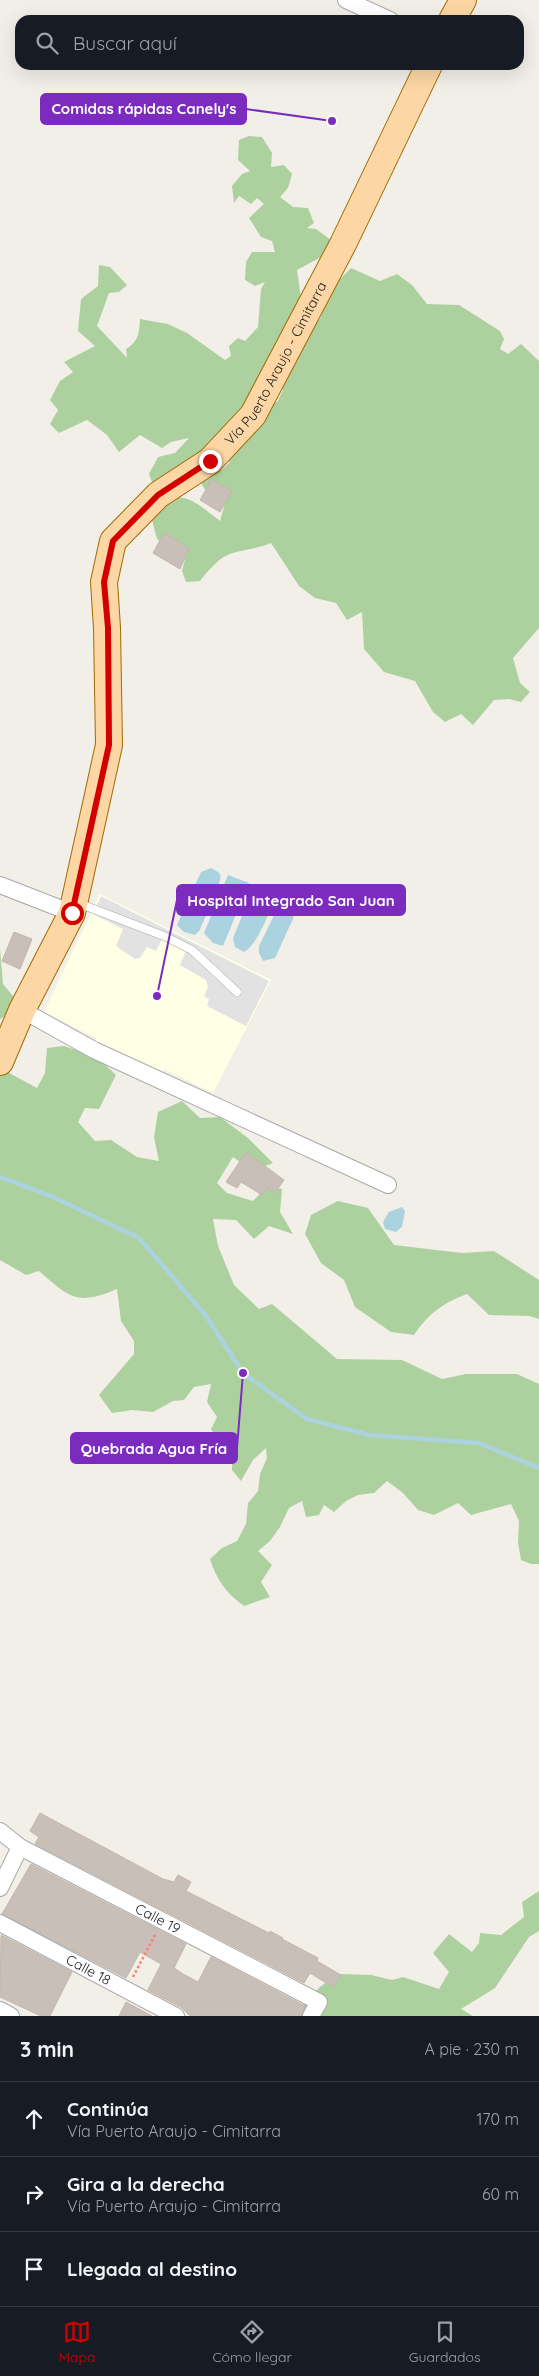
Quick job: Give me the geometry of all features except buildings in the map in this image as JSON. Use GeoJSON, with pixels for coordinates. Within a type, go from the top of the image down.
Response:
{"type":"FeatureCollection","features":[{"type":"Feature","properties":{"kind":"main road"},"geometry":{"type":"LineString","coordinates":[[455,15],[463,0]]}},
{"type":"Feature","properties":{"kind":"main road","name":"Vía Puerto Araujo - Cimitarra"},"geometry":{"type":"LineString","coordinates":[[0,1062],[22,1010],[73,907],[109,745],[108,628],[104,582],[113,541],[158,495],[210,461],[253,415],[343,244],[427,70]]}},
{"type":"Feature","properties":{"kind":"street"},"geometry":{"type":"LineString","coordinates":[[346,0],[379,15]]}},
{"type":"Feature","properties":{"kind":"street"},"geometry":{"type":"LineString","coordinates":[[0,885],[73,907]]}},
{"type":"Feature","properties":{"kind":"street"},"geometry":{"type":"LineString","coordinates":[[22,1010],[94,1050],[388,1185]]}},
{"type":"Feature","properties":{"kind":"street","name":"Calle 19"},"geometry":{"type":"LineString","coordinates":[[0,1831],[20,1846],[162,1921],[315,2009]]}},
{"type":"Feature","properties":{"kind":"street"},"geometry":{"type":"LineString","coordinates":[[0,1888],[20,1846]]}},
{"type":"Feature","properties":{"kind":"street","name":"Calle 18"},"geometry":{"type":"LineString","coordinates":[[0,1923],[127,1988],[176,2016]]}},
{"type":"Feature","properties":{"kind":"street"},"geometry":{"type":"LineString","coordinates":[[0,2010],[11,2016]]}},
{"type":"Feature","properties":{"kind":"lane"},"geometry":{"type":"LineString","coordinates":[[73,907],[164,936],[192,950],[237,992]]}},
{"type":"Feature","properties":{"kind":"path"},"geometry":{"type":"LineString","coordinates":[[127,1988],[162,1921]]}},
{"type":"Feature","properties":{"kind":"shaded area"},"geometry":{"type":"Polygon","coordinates":[[[100,894],[271,980],[213,1093],[164,1069],[160,1075],[93,1046],[96,1038],[44,1012],[100,894]]]}},
{"type":"Feature","properties":{"kind":"shaded area"},"geometry":{"type":"Polygon","coordinates":[[[101,896],[269,981],[246,1026],[207,1006],[209,999],[204,996],[208,987],[206,980],[180,965],[186,951],[162,939],[156,951],[147,947],[140,958],[135,959],[116,946],[123,929],[93,914],[101,896]]]}},
{"type":"Feature","properties":{"kind":"green space"},"geometry":{"type":"Polygon","coordinates":[[[249,136],[262,137],[272,153],[271,167],[284,165],[292,174],[288,188],[280,197],[293,207],[308,208],[314,223],[307,228],[316,229],[335,243],[323,256],[297,270],[301,298],[263,377],[252,405],[266,406],[277,402],[283,390],[274,374],[277,364],[292,358],[291,344],[304,329],[320,319],[335,284],[351,268],[380,281],[397,274],[412,285],[427,304],[459,305],[500,331],[504,339],[500,349],[508,354],[521,344],[539,361],[539,628],[513,658],[520,683],[530,692],[521,702],[509,699],[494,700],[473,725],[461,714],[445,722],[433,712],[415,681],[384,672],[364,649],[362,612],[347,620],[336,603],[315,598],[299,586],[271,543],[223,557],[200,581],[186,582],[182,571],[186,555],[157,539],[151,516],[169,500],[178,498],[194,502],[220,521],[225,503],[206,491],[196,475],[222,470],[230,462],[210,454],[193,468],[186,477],[156,493],[149,474],[158,457],[175,453],[189,438],[171,442],[162,448],[140,435],[119,452],[107,435],[87,420],[59,433],[50,424],[58,410],[50,400],[60,381],[73,372],[64,362],[95,346],[78,331],[81,299],[98,286],[99,265],[110,267],[127,285],[119,292],[109,293],[97,326],[127,358],[126,349],[134,343],[138,336],[140,319],[168,324],[187,333],[225,360],[231,356],[229,346],[238,338],[245,341],[258,327],[261,289],[265,282],[255,286],[245,280],[246,262],[252,252],[275,252],[272,241],[261,237],[249,218],[264,204],[257,198],[251,204],[239,196],[234,203],[232,186],[242,174],[250,171],[238,160],[239,140],[249,136]]]}},
{"type":"Feature","properties":{"kind":"green space"},"geometry":{"type":"Polygon","coordinates":[[[0,949],[3,984],[22,1007],[0,1019],[0,949]]]}},
{"type":"Feature","properties":{"kind":"green space"},"geometry":{"type":"Polygon","coordinates":[[[64,1046],[97,1057],[116,1075],[99,1109],[85,1108],[78,1122],[95,1141],[111,1140],[137,1157],[159,1161],[154,1137],[158,1112],[182,1101],[200,1118],[220,1117],[248,1138],[273,1163],[253,1171],[233,1157],[217,1183],[227,1193],[253,1201],[266,1187],[282,1189],[280,1212],[293,1234],[269,1226],[254,1239],[236,1220],[213,1219],[218,1246],[234,1285],[259,1309],[272,1304],[337,1359],[402,1360],[442,1379],[466,1374],[517,1374],[539,1384],[539,1564],[531,1564],[521,1560],[518,1543],[519,1521],[511,1504],[471,1515],[458,1503],[434,1515],[418,1510],[403,1493],[387,1481],[374,1493],[358,1495],[346,1501],[334,1512],[324,1505],[319,1515],[306,1517],[302,1501],[289,1508],[280,1527],[270,1541],[258,1551],[272,1565],[261,1582],[270,1597],[244,1606],[227,1591],[215,1573],[210,1559],[222,1548],[237,1541],[246,1524],[248,1503],[258,1491],[260,1474],[267,1458],[266,1448],[253,1460],[241,1481],[232,1470],[232,1452],[220,1444],[211,1429],[217,1417],[207,1402],[211,1384],[194,1387],[184,1400],[173,1401],[153,1412],[132,1410],[112,1413],[99,1395],[134,1354],[134,1341],[121,1321],[117,1289],[83,1298],[67,1293],[39,1271],[26,1275],[0,1260],[0,1068],[37,1088],[45,1073],[47,1048],[64,1046]]]}},
{"type":"Feature","properties":{"kind":"green space"},"geometry":{"type":"Polygon","coordinates":[[[338,1201],[368,1208],[394,1245],[462,1253],[494,1251],[539,1280],[539,1319],[529,1316],[489,1315],[467,1294],[437,1310],[414,1335],[391,1332],[355,1307],[344,1280],[321,1263],[305,1234],[311,1215],[338,1201]]]}},
{"type":"Feature","properties":{"kind":"green space"},"geometry":{"type":"Polygon","coordinates":[[[539,1891],[539,1931],[529,1937],[495,1988],[461,2009],[473,2016],[297,2016],[305,2002],[321,1986],[339,1974],[371,1975],[392,1980],[403,1977],[439,1989],[449,1972],[433,1953],[449,1934],[472,1952],[479,1943],[480,1933],[501,1935],[524,1917],[522,1902],[539,1891]]]}},
{"type":"Feature","properties":{"kind":"water"},"geometry":{"type":"Polygon","coordinates":[[[211,868],[220,874],[219,884],[213,901],[200,930],[195,935],[184,932],[177,925],[201,872],[211,868]]]}},
{"type":"Feature","properties":{"kind":"water"},"geometry":{"type":"Polygon","coordinates":[[[228,875],[249,883],[223,946],[213,943],[204,933],[228,875]]]}},
{"type":"Feature","properties":{"kind":"water"},"geometry":{"type":"Polygon","coordinates":[[[255,884],[277,892],[260,933],[244,952],[235,947],[233,938],[255,884]]]}},
{"type":"Feature","properties":{"kind":"water"},"geometry":{"type":"Polygon","coordinates":[[[286,895],[294,897],[297,901],[293,919],[275,958],[263,961],[259,953],[259,946],[283,897],[286,895]]]}},
{"type":"Feature","properties":{"kind":"water"},"geometry":{"type":"Polygon","coordinates":[[[402,1207],[405,1211],[402,1227],[396,1232],[385,1229],[383,1222],[389,1212],[402,1207]]]}},
{"type":"Feature","properties":{"kind":"waterway"},"geometry":{"type":"LineString","coordinates":[[0,1177],[53,1197],[139,1238],[206,1316],[243,1373],[307,1419],[369,1435],[479,1443],[539,1468]]}},
{"type":"Feature","properties":{"kind":"place","name":"Comidas rápidas Canely's"},"geometry":{"type":"Point","coordinates":[332,121]}},
{"type":"Feature","properties":{"kind":"place","name":"Hospital Integrado San Juan"},"geometry":{"type":"Point","coordinates":[157,996]}},
{"type":"Feature","properties":{"kind":"place","name":"Quebrada Agua Fría"},"geometry":{"type":"Point","coordinates":[243,1373]}},
{"type":"Feature","properties":{"kind":"route"},"geometry":{"type":"LineString","coordinates":[[72,913],[109,745],[108,628],[104,582],[113,541],[158,495],[210,461]]}}]}
